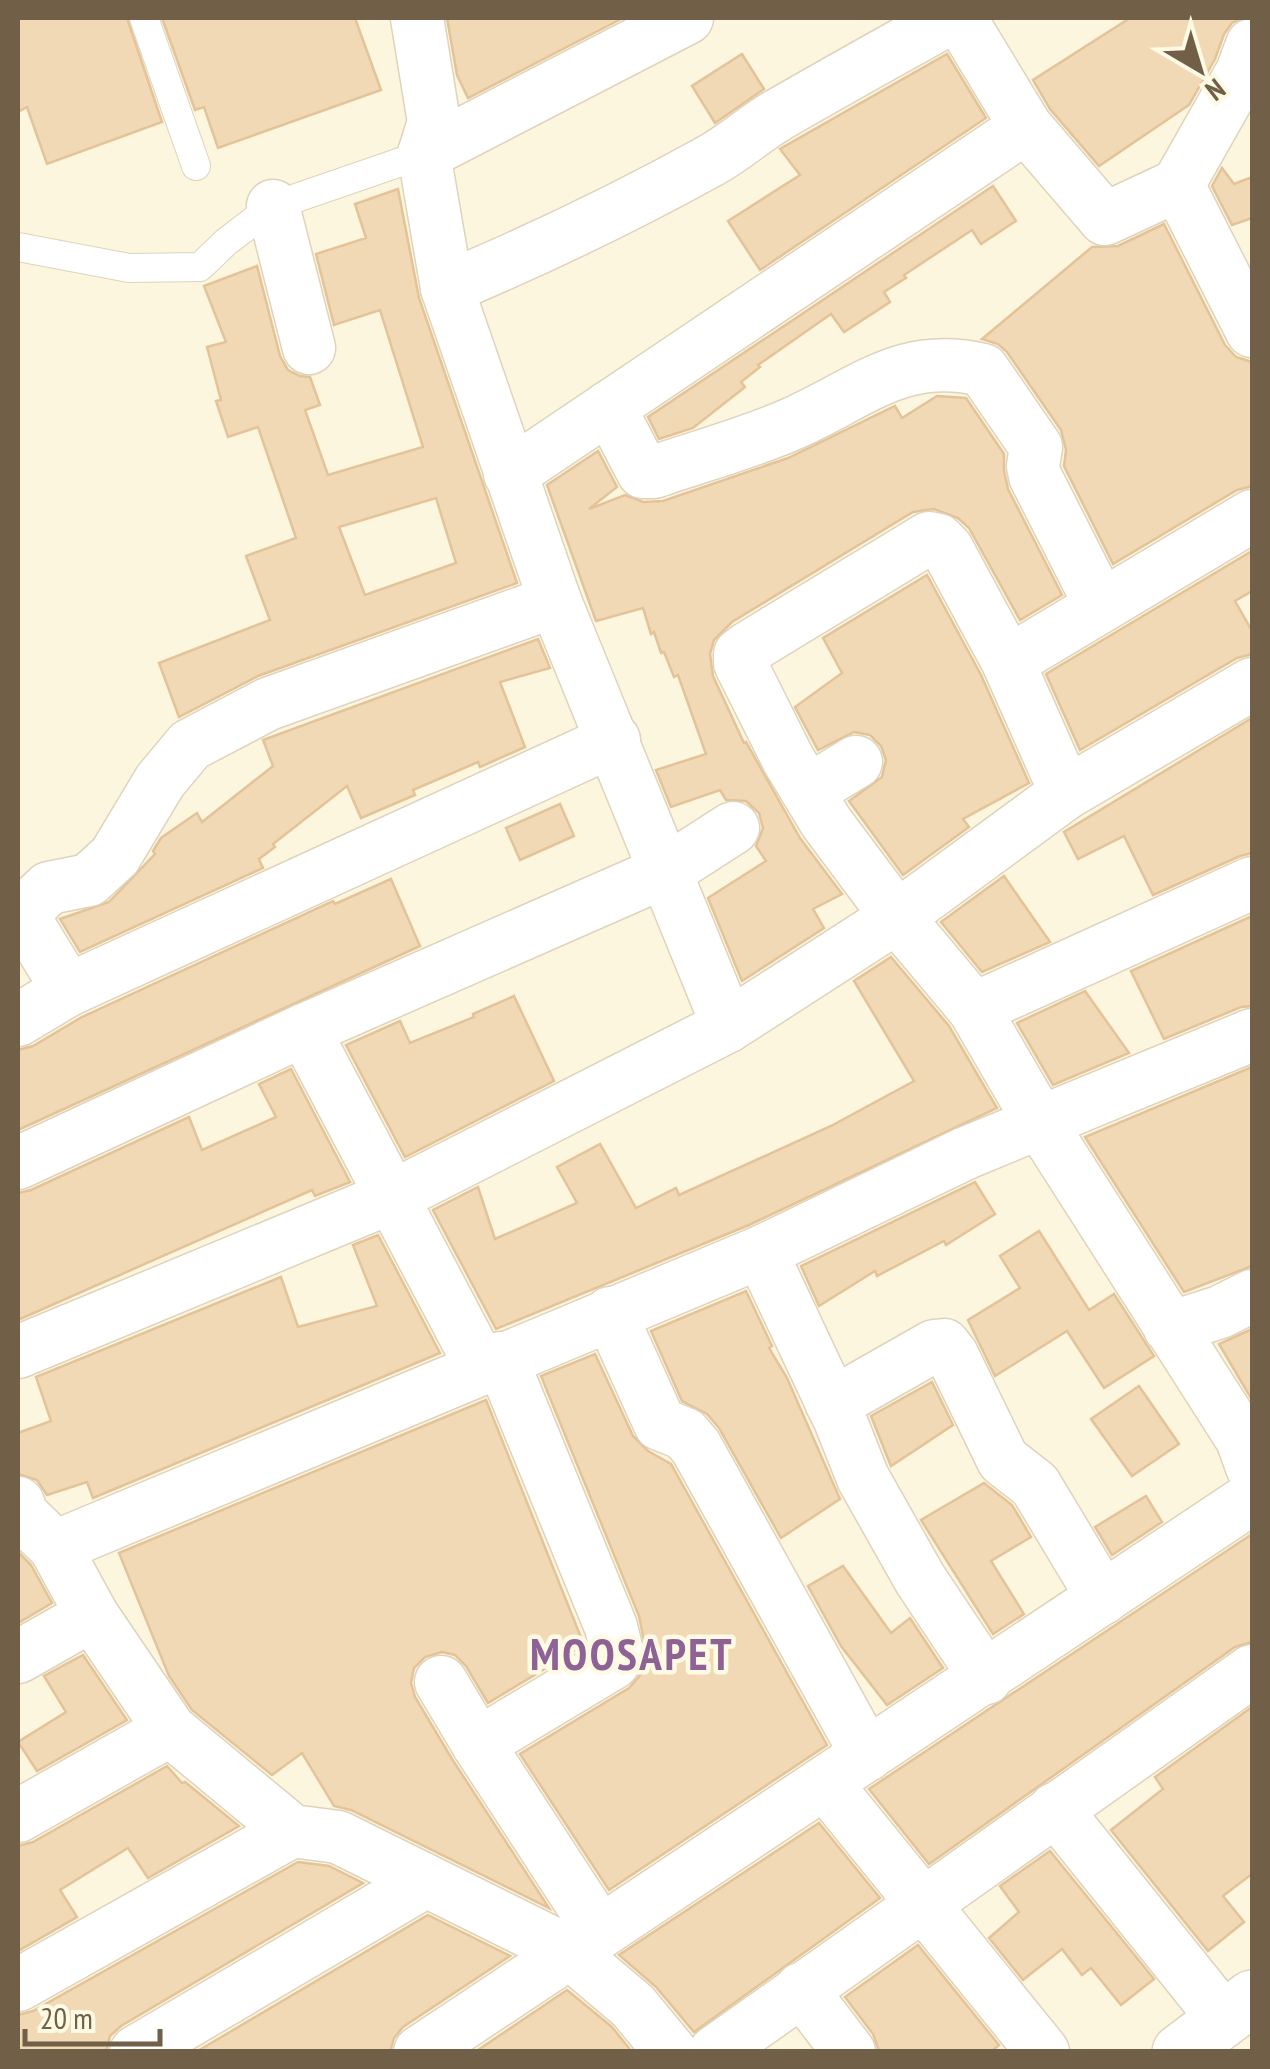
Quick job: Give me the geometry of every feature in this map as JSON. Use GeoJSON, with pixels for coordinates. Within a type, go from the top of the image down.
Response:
{"type":"FeatureCollection","features":[{"type":"Feature","properties":{"kind":"street"},"geometry":{"type":"LineString","coordinates":[[417,18],[434,122],[424,154],[448,288],[556,601],[728,1026]]}},
{"type":"Feature","properties":{"kind":"street"},"geometry":{"type":"LineString","coordinates":[[424,154],[688,18]]}},
{"type":"Feature","properties":{"kind":"street"},"geometry":{"type":"LineString","coordinates":[[448,288],[579,231],[713,160],[775,117],[950,18]]}},
{"type":"Feature","properties":{"kind":"street"},"geometry":{"type":"LineString","coordinates":[[960,18],[1026,127],[1105,219],[1178,185],[1242,72],[1252,45]]}},
{"type":"Feature","properties":{"kind":"street"},"geometry":{"type":"LineString","coordinates":[[510,474],[1026,127]]}},
{"type":"Feature","properties":{"kind":"street"},"geometry":{"type":"LineString","coordinates":[[1178,185],[1252,331]]}},
{"type":"Feature","properties":{"kind":"street"},"geometry":{"type":"LineString","coordinates":[[273,206],[309,348]]}},
{"type":"Feature","properties":{"kind":"street"},"geometry":{"type":"LineString","coordinates":[[609,407],[642,472],[654,472],[791,424],[903,370],[941,363],[983,370],[1036,447],[1035,476],[1100,604]]}},
{"type":"Feature","properties":{"kind":"street"},"geometry":{"type":"LineString","coordinates":[[1008,662],[1252,516]]}},
{"type":"Feature","properties":{"kind":"street"},"geometry":{"type":"LineString","coordinates":[[1066,794],[1008,662],[947,549],[938,540],[929,538],[740,654],[740,663],[826,822],[897,917],[974,1009],[1040,1124],[1249,1446]]}},
{"type":"Feature","properties":{"kind":"street"},"geometry":{"type":"LineString","coordinates":[[68,990],[30,926],[29,907],[49,888],[89,880],[115,856],[160,781],[190,745],[268,704],[556,601]]}},
{"type":"Feature","properties":{"kind":"street"},"geometry":{"type":"LineString","coordinates":[[18,1352],[394,1196],[728,1026],[897,917],[1066,794],[1252,684]]}},
{"type":"Feature","properties":{"kind":"street"},"geometry":{"type":"LineString","coordinates":[[18,1020],[68,990],[614,740]]}},
{"type":"Feature","properties":{"kind":"street"},"geometry":{"type":"LineString","coordinates":[[808,791],[856,762]]}},
{"type":"Feature","properties":{"kind":"street"},"geometry":{"type":"LineString","coordinates":[[18,1163],[304,1030],[666,871],[733,828]]}},
{"type":"Feature","properties":{"kind":"street"},"geometry":{"type":"LineString","coordinates":[[974,1009],[1252,883]]}},
{"type":"Feature","properties":{"kind":"street"},"geometry":{"type":"LineString","coordinates":[[304,1030],[394,1196],[491,1362],[611,1628],[618,1656],[613,1663],[478,1744]]}},
{"type":"Feature","properties":{"kind":"street"},"geometry":{"type":"LineString","coordinates":[[55,1547],[761,1252],[966,1153],[1252,1035]]}},
{"type":"Feature","properties":{"kind":"street"},"geometry":{"type":"LineString","coordinates":[[761,1252],[863,1478],[920,1579],[986,1678]]}},
{"type":"Feature","properties":{"kind":"street"},"geometry":{"type":"LineString","coordinates":[[1170,1328],[1220,1312],[1252,1296]]}},
{"type":"Feature","properties":{"kind":"street"},"geometry":{"type":"LineString","coordinates":[[610,1313],[660,1424],[686,1434],[696,1447],[846,1769],[921,1903],[1042,2052]]}},
{"type":"Feature","properties":{"kind":"street"},"geometry":{"type":"LineString","coordinates":[[832,1404],[934,1346],[944,1346],[1003,1460],[1035,1486],[1104,1598]]}},
{"type":"Feature","properties":{"kind":"street"},"geometry":{"type":"LineString","coordinates":[[420,2052],[1252,1498]]}},
{"type":"Feature","properties":{"kind":"street"},"geometry":{"type":"LineString","coordinates":[[18,1503],[22,1515],[55,1547],[92,1615],[170,1730],[292,1831],[338,1837],[426,1881],[583,1940]]}},
{"type":"Feature","properties":{"kind":"street"},"geometry":{"type":"LineString","coordinates":[[18,1657],[92,1615]]}},
{"type":"Feature","properties":{"kind":"street"},"geometry":{"type":"LineString","coordinates":[[715,2052],[1252,1671]]}},
{"type":"Feature","properties":{"kind":"street"},"geometry":{"type":"LineString","coordinates":[[440,1682],[478,1744],[583,1940],[671,2052]]}},
{"type":"Feature","properties":{"kind":"street"},"geometry":{"type":"LineString","coordinates":[[18,1816],[170,1730]]}},
{"type":"Feature","properties":{"kind":"street"},"geometry":{"type":"LineString","coordinates":[[1055,1809],[1238,2009],[1180,2052]]}},
{"type":"Feature","properties":{"kind":"street"},"geometry":{"type":"LineString","coordinates":[[18,1986],[292,1831]]}},
{"type":"Feature","properties":{"kind":"street"},"geometry":{"type":"LineString","coordinates":[[136,2052],[426,1881]]}},
{"type":"Feature","properties":{"kind":"street"},"geometry":{"type":"LineString","coordinates":[[801,1990],[849,2052]]}},
{"type":"Feature","properties":{"kind":"lane"},"geometry":{"type":"LineString","coordinates":[[144,18],[196,166]]}},
{"type":"Feature","properties":{"kind":"lane"},"geometry":{"type":"LineString","coordinates":[[18,247],[128,268],[200,268],[273,206],[424,154]]}},
{"type":"Feature","properties":{"kind":"building"},"geometry":{"type":"Polygon","coordinates":[[[18,18],[127,18],[162,122],[47,164],[27,107],[18,112],[18,18]]]}},
{"type":"Feature","properties":{"kind":"building"},"geometry":{"type":"Polygon","coordinates":[[[162,18],[355,18],[381,90],[218,148],[204,107],[195,110],[162,18]]]}},
{"type":"Feature","properties":{"kind":"building"},"geometry":{"type":"Polygon","coordinates":[[[447,18],[623,18],[468,98],[457,75],[447,18]]]}},
{"type":"Feature","properties":{"kind":"building"},"geometry":{"type":"Polygon","coordinates":[[[1130,18],[1242,18],[1224,34],[1189,105],[1099,166],[1050,109],[1033,80],[1130,18]]]}},
{"type":"Feature","properties":{"kind":"building"},"geometry":{"type":"Polygon","coordinates":[[[742,54],[764,89],[715,123],[692,86],[742,54]]]}},
{"type":"Feature","properties":{"kind":"building"},"geometry":{"type":"Polygon","coordinates":[[[947,54],[986,118],[760,270],[728,221],[800,175],[780,149],[947,54]]]}},
{"type":"Feature","properties":{"kind":"building"},"geometry":{"type":"Polygon","coordinates":[[[1222,168],[1234,184],[1252,177],[1252,218],[1232,225],[1212,186],[1222,168]]]}},
{"type":"Feature","properties":{"kind":"building"},"geometry":{"type":"Polygon","coordinates":[[[993,186],[1016,221],[981,244],[972,230],[904,275],[906,278],[884,292],[890,302],[844,332],[831,314],[758,365],[741,382],[745,387],[693,428],[659,439],[648,417],[993,186]]]}},
{"type":"Feature","properties":{"kind":"building"},"geometry":{"type":"Polygon","coordinates":[[[398,189],[419,298],[517,583],[258,676],[179,717],[159,663],[270,620],[246,556],[296,538],[258,427],[228,437],[216,401],[221,400],[207,347],[226,342],[204,286],[257,266],[280,356],[288,370],[310,377],[320,405],[305,410],[328,475],[423,447],[380,310],[334,325],[316,254],[366,238],[355,204],[398,189]],[[436,498],[339,527],[365,595],[456,563],[436,498]]]}},
{"type":"Feature","properties":{"kind":"building"},"geometry":{"type":"Polygon","coordinates":[[[1164,224],[1225,345],[1236,357],[1252,362],[1252,486],[1237,490],[1113,564],[1064,466],[1066,450],[1061,430],[1007,352],[982,339],[1092,247],[1118,246],[1164,224]]]}},
{"type":"Feature","properties":{"kind":"building"},"geometry":{"type":"Polygon","coordinates":[[[937,396],[966,398],[1004,454],[1008,489],[1062,595],[1020,620],[969,528],[958,518],[934,509],[913,512],[732,622],[714,640],[710,654],[713,676],[744,743],[800,838],[842,894],[813,909],[824,928],[742,981],[708,898],[766,861],[756,846],[763,828],[759,813],[746,801],[726,800],[720,790],[671,807],[656,770],[706,754],[678,675],[674,677],[654,632],[651,634],[643,608],[596,621],[547,485],[598,451],[617,487],[589,509],[625,495],[643,502],[663,501],[788,458],[895,406],[902,418],[937,396]]]}},
{"type":"Feature","properties":{"kind":"building"},"geometry":{"type":"Polygon","coordinates":[[[1252,551],[1252,591],[1235,601],[1252,631],[1252,654],[1237,658],[1080,750],[1046,674],[1252,551]]]}},
{"type":"Feature","properties":{"kind":"building"},"geometry":{"type":"Polygon","coordinates":[[[927,575],[981,675],[1029,783],[963,819],[969,827],[903,875],[849,801],[882,777],[886,760],[881,746],[870,735],[854,732],[818,750],[795,707],[842,673],[823,638],[927,575]]]}},
{"type":"Feature","properties":{"kind":"building"},"geometry":{"type":"Polygon","coordinates":[[[538,639],[550,668],[500,682],[525,747],[413,790],[415,795],[361,818],[347,786],[273,844],[275,847],[259,859],[263,868],[80,952],[60,919],[109,902],[155,854],[161,838],[197,813],[202,822],[273,766],[263,740],[538,639]]]}},
{"type":"Feature","properties":{"kind":"building"},"geometry":{"type":"Polygon","coordinates":[[[1252,718],[1252,853],[1153,895],[1124,836],[1078,859],[1064,832],[1252,718]]]}},
{"type":"Feature","properties":{"kind":"building"},"geometry":{"type":"Polygon","coordinates":[[[560,804],[574,836],[520,860],[506,828],[560,804]]]}},
{"type":"Feature","properties":{"kind":"building"},"geometry":{"type":"Polygon","coordinates":[[[1004,876],[1050,942],[982,972],[941,922],[1004,876]]]}},
{"type":"Feature","properties":{"kind":"building"},"geometry":{"type":"Polygon","coordinates":[[[391,879],[420,946],[18,1130],[18,1050],[333,901],[335,904],[391,879]]]}},
{"type":"Feature","properties":{"kind":"building"},"geometry":{"type":"Polygon","coordinates":[[[1252,916],[1252,1006],[1164,1039],[1131,971],[1252,916]]]}},
{"type":"Feature","properties":{"kind":"building"},"geometry":{"type":"Polygon","coordinates":[[[891,957],[949,1026],[997,1108],[749,1225],[496,1329],[433,1210],[478,1187],[495,1239],[577,1203],[557,1167],[600,1144],[636,1208],[676,1188],[679,1195],[831,1126],[914,1081],[854,981],[891,957]]]}},
{"type":"Feature","properties":{"kind":"building"},"geometry":{"type":"Polygon","coordinates":[[[1085,991],[1129,1053],[1053,1085],[1017,1023],[1085,991]]]}},
{"type":"Feature","properties":{"kind":"building"},"geometry":{"type":"Polygon","coordinates":[[[514,996],[554,1081],[405,1157],[346,1045],[400,1021],[410,1043],[514,996]]]}},
{"type":"Feature","properties":{"kind":"building"},"geometry":{"type":"Polygon","coordinates":[[[1252,1067],[1252,1266],[1184,1292],[1085,1137],[1252,1067]]]}},
{"type":"Feature","properties":{"kind":"building"},"geometry":{"type":"Polygon","coordinates":[[[291,1069],[350,1182],[315,1196],[312,1190],[18,1320],[18,1193],[189,1117],[202,1150],[276,1117],[259,1084],[291,1069]]]}},
{"type":"Feature","properties":{"kind":"building"},"geometry":{"type":"Polygon","coordinates":[[[975,1182],[995,1214],[946,1245],[944,1241],[877,1276],[875,1271],[819,1306],[801,1266],[975,1182]]]}},
{"type":"Feature","properties":{"kind":"building"},"geometry":{"type":"Polygon","coordinates":[[[1039,1231],[1089,1310],[1114,1294],[1154,1356],[1104,1388],[1067,1331],[995,1376],[968,1320],[1020,1288],[1000,1256],[1039,1231]]]}},
{"type":"Feature","properties":{"kind":"building"},"geometry":{"type":"Polygon","coordinates":[[[378,1235],[440,1353],[93,1498],[87,1482],[47,1495],[37,1480],[18,1474],[18,1433],[51,1421],[36,1377],[281,1277],[298,1327],[377,1306],[353,1245],[378,1235]]]}},
{"type":"Feature","properties":{"kind":"building"},"geometry":{"type":"Polygon","coordinates":[[[746,1291],[840,1499],[781,1538],[719,1428],[707,1414],[682,1401],[651,1331],[746,1291]]]}},
{"type":"Feature","properties":{"kind":"building"},"geometry":{"type":"Polygon","coordinates":[[[1252,1329],[1252,1400],[1219,1344],[1252,1329]]]}},
{"type":"Feature","properties":{"kind":"building"},"geometry":{"type":"Polygon","coordinates":[[[595,1354],[633,1436],[648,1451],[671,1464],[827,1745],[609,1890],[520,1754],[629,1688],[648,1661],[639,1616],[541,1376],[595,1354]]]}},
{"type":"Feature","properties":{"kind":"building"},"geometry":{"type":"Polygon","coordinates":[[[932,1382],[953,1425],[891,1466],[871,1416],[932,1382]]]}},
{"type":"Feature","properties":{"kind":"building"},"geometry":{"type":"Polygon","coordinates":[[[1139,1386],[1179,1444],[1132,1476],[1091,1419],[1139,1386]]]}},
{"type":"Feature","properties":{"kind":"building"},"geometry":{"type":"Polygon","coordinates":[[[486,1400],[584,1645],[488,1703],[455,1655],[442,1652],[425,1657],[414,1668],[411,1683],[415,1697],[452,1759],[549,1908],[351,1810],[334,1806],[302,1753],[272,1775],[192,1710],[169,1676],[119,1553],[486,1400]]]}},
{"type":"Feature","properties":{"kind":"building"},"geometry":{"type":"Polygon","coordinates":[[[984,1483],[1012,1505],[1031,1537],[991,1561],[1024,1614],[993,1634],[921,1520],[984,1483]]]}},
{"type":"Feature","properties":{"kind":"building"},"geometry":{"type":"Polygon","coordinates":[[[1146,1496],[1162,1522],[1112,1555],[1095,1527],[1146,1496]]]}},
{"type":"Feature","properties":{"kind":"building"},"geometry":{"type":"Polygon","coordinates":[[[1252,1534],[1252,1642],[1235,1647],[929,1864],[869,1789],[1252,1534]]]}},
{"type":"Feature","properties":{"kind":"building"},"geometry":{"type":"Polygon","coordinates":[[[18,1552],[31,1565],[52,1603],[18,1623],[18,1552]]]}},
{"type":"Feature","properties":{"kind":"building"},"geometry":{"type":"Polygon","coordinates":[[[843,1566],[891,1633],[910,1618],[943,1668],[887,1705],[841,1646],[808,1586],[843,1566]]]}},
{"type":"Feature","properties":{"kind":"building"},"geometry":{"type":"Polygon","coordinates":[[[83,1655],[127,1720],[37,1771],[18,1742],[66,1712],[44,1676],[83,1655]]]}},
{"type":"Feature","properties":{"kind":"building"},"geometry":{"type":"Polygon","coordinates":[[[1252,1707],[1252,1874],[1223,1896],[1244,1922],[1208,1951],[1111,1830],[1163,1789],[1155,1777],[1252,1707]]]}},
{"type":"Feature","properties":{"kind":"building"},"geometry":{"type":"Polygon","coordinates":[[[167,1766],[182,1783],[239,1826],[148,1878],[128,1848],[60,1890],[77,1917],[18,1951],[18,1846],[33,1842],[167,1766]]]}},
{"type":"Feature","properties":{"kind":"building"},"geometry":{"type":"Polygon","coordinates":[[[819,1823],[880,1898],[694,2032],[656,1987],[619,1955],[819,1823]]]}},
{"type":"Feature","properties":{"kind":"building"},"geometry":{"type":"Polygon","coordinates":[[[1050,1851],[1154,1979],[1121,2005],[1091,1968],[1082,1975],[1062,1949],[1023,1980],[989,1938],[1019,1912],[1000,1886],[1050,1851]]]}},
{"type":"Feature","properties":{"kind":"building"},"geometry":{"type":"Polygon","coordinates":[[[298,1862],[329,1866],[363,1883],[121,2026],[110,2036],[106,2052],[18,2052],[18,2015],[33,2011],[298,1862]]]}},
{"type":"Feature","properties":{"kind":"building"},"geometry":{"type":"Polygon","coordinates":[[[428,1915],[510,1956],[403,2027],[390,2052],[196,2052],[428,1915]]]}},
{"type":"Feature","properties":{"kind":"building"},"geometry":{"type":"Polygon","coordinates":[[[918,1945],[999,2045],[991,2052],[879,2051],[873,2034],[845,1997],[918,1945]]]}},
{"type":"Feature","properties":{"kind":"building"},"geometry":{"type":"Polygon","coordinates":[[[567,1990],[612,2027],[632,2052],[475,2052],[567,1990]]]}},
{"type":"Feature","properties":{"kind":"district","name":"MOOSAPET"},"geometry":{"type":"Point","coordinates":[632,1654]}}]}
